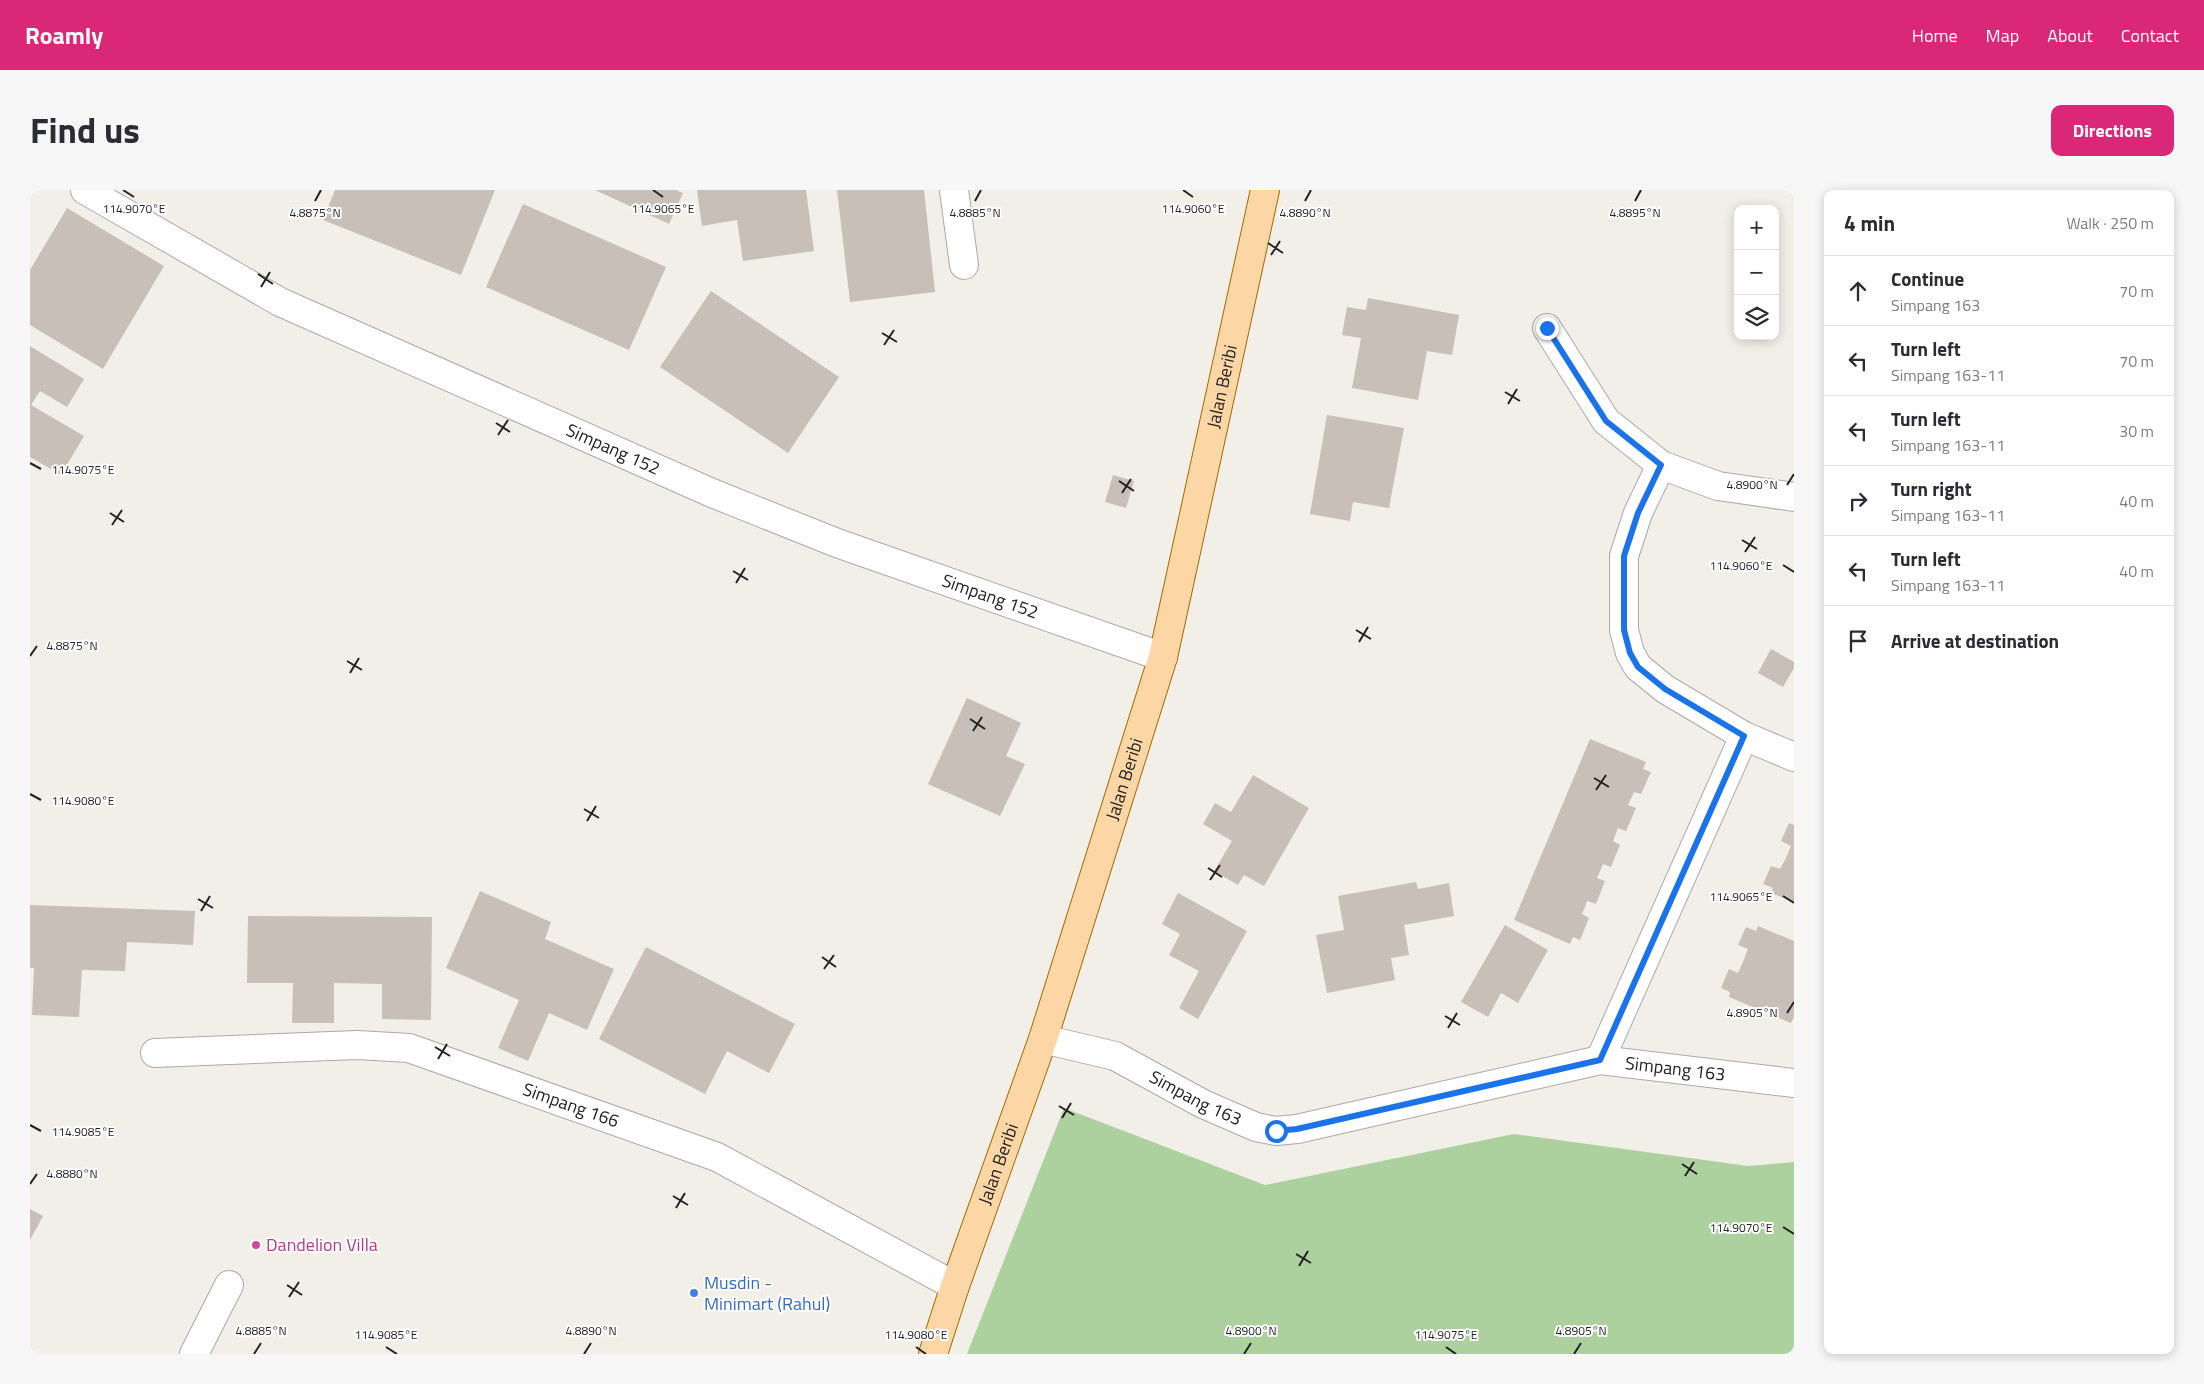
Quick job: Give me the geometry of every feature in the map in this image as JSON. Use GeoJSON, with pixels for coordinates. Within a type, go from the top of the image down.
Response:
{"type":"FeatureCollection","features":[{"type":"Feature","properties":{"kind":"main road","name":"Jalan Beribi"},"geometry":{"type":"LineString","coordinates":[[934,1354],[955,1286],[1044,1039],[1163,656],[1265,190]]}},
{"type":"Feature","properties":{"kind":"street","name":"Simpang 152"},"geometry":{"type":"LineString","coordinates":[[85,190],[280,302],[712,493],[846,546],[1163,656]]}},
{"type":"Feature","properties":{"kind":"street"},"geometry":{"type":"LineString","coordinates":[[954,190],[964,264]]}},
{"type":"Feature","properties":{"kind":"street"},"geometry":{"type":"LineString","coordinates":[[1547,328],[1606,421],[1661,465],[1718,486],[1794,498]]}},
{"type":"Feature","properties":{"kind":"street"},"geometry":{"type":"LineString","coordinates":[[1661,465],[1638,513],[1624,556],[1624,630],[1630,653],[1638,667],[1665,689],[1744,736],[1794,757]]}},
{"type":"Feature","properties":{"kind":"street"},"geometry":{"type":"LineString","coordinates":[[1600,1060],[1744,736]]}},
{"type":"Feature","properties":{"kind":"street","name":"Simpang 163"},"geometry":{"type":"LineString","coordinates":[[1044,1039],[1114,1056],[1203,1104],[1256,1127],[1276,1131],[1297,1129],[1600,1060],[1794,1083]]}},
{"type":"Feature","properties":{"kind":"street","name":"Simpang 166"},"geometry":{"type":"LineString","coordinates":[[155,1053],[357,1045],[410,1048],[717,1157],[955,1286]]}},
{"type":"Feature","properties":{"kind":"street"},"geometry":{"type":"LineString","coordinates":[[194,1354],[229,1285]]}},
{"type":"Feature","properties":{"kind":"green space"},"geometry":{"type":"Polygon","coordinates":[[[1064,1108],[1265,1185],[1514,1134],[1748,1166],[1794,1162],[1794,1354],[967,1354],[1064,1108]]]}},
{"type":"Feature","properties":{"kind":"building"},"geometry":{"type":"Polygon","coordinates":[[[335,190],[495,190],[461,275],[323,220],[335,190]]]}},
{"type":"Feature","properties":{"kind":"building"},"geometry":{"type":"Polygon","coordinates":[[[595,190],[676,190],[683,193],[669,224],[595,190]]]}},
{"type":"Feature","properties":{"kind":"building"},"geometry":{"type":"Polygon","coordinates":[[[697,190],[806,190],[814,251],[743,261],[737,220],[702,226],[697,190]]]}},
{"type":"Feature","properties":{"kind":"building"},"geometry":{"type":"Polygon","coordinates":[[[837,190],[924,190],[935,292],[850,302],[837,190]]]}},
{"type":"Feature","properties":{"kind":"building"},"geometry":{"type":"Polygon","coordinates":[[[523,204],[666,267],[629,350],[486,287],[523,204]]]}},
{"type":"Feature","properties":{"kind":"building"},"geometry":{"type":"Polygon","coordinates":[[[67,208],[164,266],[103,369],[30,325],[30,270],[67,208]]]}},
{"type":"Feature","properties":{"kind":"building"},"geometry":{"type":"Polygon","coordinates":[[[711,291],[839,377],[788,453],[660,367],[711,291]]]}},
{"type":"Feature","properties":{"kind":"building"},"geometry":{"type":"Polygon","coordinates":[[[1368,298],[1459,315],[1452,355],[1427,351],[1418,400],[1352,388],[1361,338],[1342,335],[1347,307],[1366,310],[1368,298]]]}},
{"type":"Feature","properties":{"kind":"building"},"geometry":{"type":"Polygon","coordinates":[[[30,346],[84,379],[67,407],[40,391],[31,405],[84,436],[61,475],[30,457],[30,346]]]}},
{"type":"Feature","properties":{"kind":"building"},"geometry":{"type":"Polygon","coordinates":[[[1327,415],[1404,428],[1389,508],[1353,502],[1350,521],[1310,514],[1327,415]]]}},
{"type":"Feature","properties":{"kind":"building"},"geometry":{"type":"Polygon","coordinates":[[[1113,475],[1134,481],[1126,508],[1105,502],[1113,475]]]}},
{"type":"Feature","properties":{"kind":"building"},"geometry":{"type":"Polygon","coordinates":[[[1771,649],[1794,662],[1794,668],[1783,687],[1758,673],[1771,649]]]}},
{"type":"Feature","properties":{"kind":"building"},"geometry":{"type":"Polygon","coordinates":[[[967,698],[1021,723],[1006,756],[1025,764],[1000,816],[928,784],[967,698]]]}},
{"type":"Feature","properties":{"kind":"building"},"geometry":{"type":"Polygon","coordinates":[[[1590,739],[1646,762],[1643,769],[1651,772],[1641,794],[1634,792],[1628,805],[1636,808],[1626,831],[1618,828],[1613,841],[1620,845],[1611,867],[1603,864],[1597,878],[1605,881],[1596,904],[1587,901],[1582,914],[1589,918],[1580,940],[1573,937],[1570,944],[1514,920],[1590,739]]]}},
{"type":"Feature","properties":{"kind":"building"},"geometry":{"type":"Polygon","coordinates":[[[1253,775],[1309,808],[1264,886],[1244,875],[1238,885],[1214,871],[1232,841],[1203,824],[1215,803],[1231,812],[1253,775]]]}},
{"type":"Feature","properties":{"kind":"building"},"geometry":{"type":"Polygon","coordinates":[[[1789,823],[1794,825],[1794,902],[1771,893],[1773,888],[1763,884],[1771,866],[1780,869],[1786,858],[1791,846],[1781,841],[1789,823]]]}},
{"type":"Feature","properties":{"kind":"building"},"geometry":{"type":"Polygon","coordinates":[[[1416,882],[1418,889],[1449,883],[1454,916],[1404,925],[1409,955],[1391,958],[1395,980],[1327,993],[1316,935],[1344,930],[1338,896],[1416,882]]]}},
{"type":"Feature","properties":{"kind":"building"},"geometry":{"type":"Polygon","coordinates":[[[480,891],[551,922],[545,939],[614,969],[587,1030],[549,1013],[528,1061],[498,1048],[519,1000],[446,968],[480,891]]]}},
{"type":"Feature","properties":{"kind":"building"},"geometry":{"type":"Polygon","coordinates":[[[1178,893],[1247,931],[1198,1019],[1179,1008],[1199,971],[1169,955],[1180,934],[1162,924],[1178,893]]]}},
{"type":"Feature","properties":{"kind":"building"},"geometry":{"type":"Polygon","coordinates":[[[30,905],[195,911],[193,945],[127,942],[125,971],[82,970],[79,1017],[32,1015],[34,968],[30,968],[30,905]]]}},
{"type":"Feature","properties":{"kind":"building"},"geometry":{"type":"Polygon","coordinates":[[[248,916],[432,917],[431,1020],[382,1019],[382,984],[334,983],[334,1023],[292,1023],[293,983],[247,983],[248,916]]]}},
{"type":"Feature","properties":{"kind":"building"},"geometry":{"type":"Polygon","coordinates":[[[1505,925],[1548,950],[1518,1003],[1501,993],[1488,1017],[1461,1002],[1505,925]]]}},
{"type":"Feature","properties":{"kind":"building"},"geometry":{"type":"Polygon","coordinates":[[[1758,926],[1794,941],[1794,1017],[1791,1023],[1729,997],[1730,992],[1721,988],[1729,969],[1738,973],[1743,962],[1748,949],[1738,945],[1746,927],[1756,931],[1758,926]]]}},
{"type":"Feature","properties":{"kind":"building"},"geometry":{"type":"Polygon","coordinates":[[[646,947],[795,1024],[769,1073],[727,1051],[705,1094],[599,1039],[646,947]]]}},
{"type":"Feature","properties":{"kind":"building"},"geometry":{"type":"Polygon","coordinates":[[[30,1209],[43,1216],[30,1240],[30,1209]]]}},
{"type":"Feature","properties":{"kind":"place","name":"Dandelion Villa"},"geometry":{"type":"Point","coordinates":[256,1245]}},
{"type":"Feature","properties":{"kind":"place","name":"Musdin - Minimart (Rahul)"},"geometry":{"type":"Point","coordinates":[694,1293]}},
{"type":"Feature","properties":{"kind":"route"},"geometry":{"type":"LineString","coordinates":[[1276,1131],[1297,1129],[1600,1060],[1744,736],[1665,689],[1638,667],[1630,653],[1624,630],[1624,556],[1638,513],[1661,465],[1606,421],[1547,328]]}}]}
